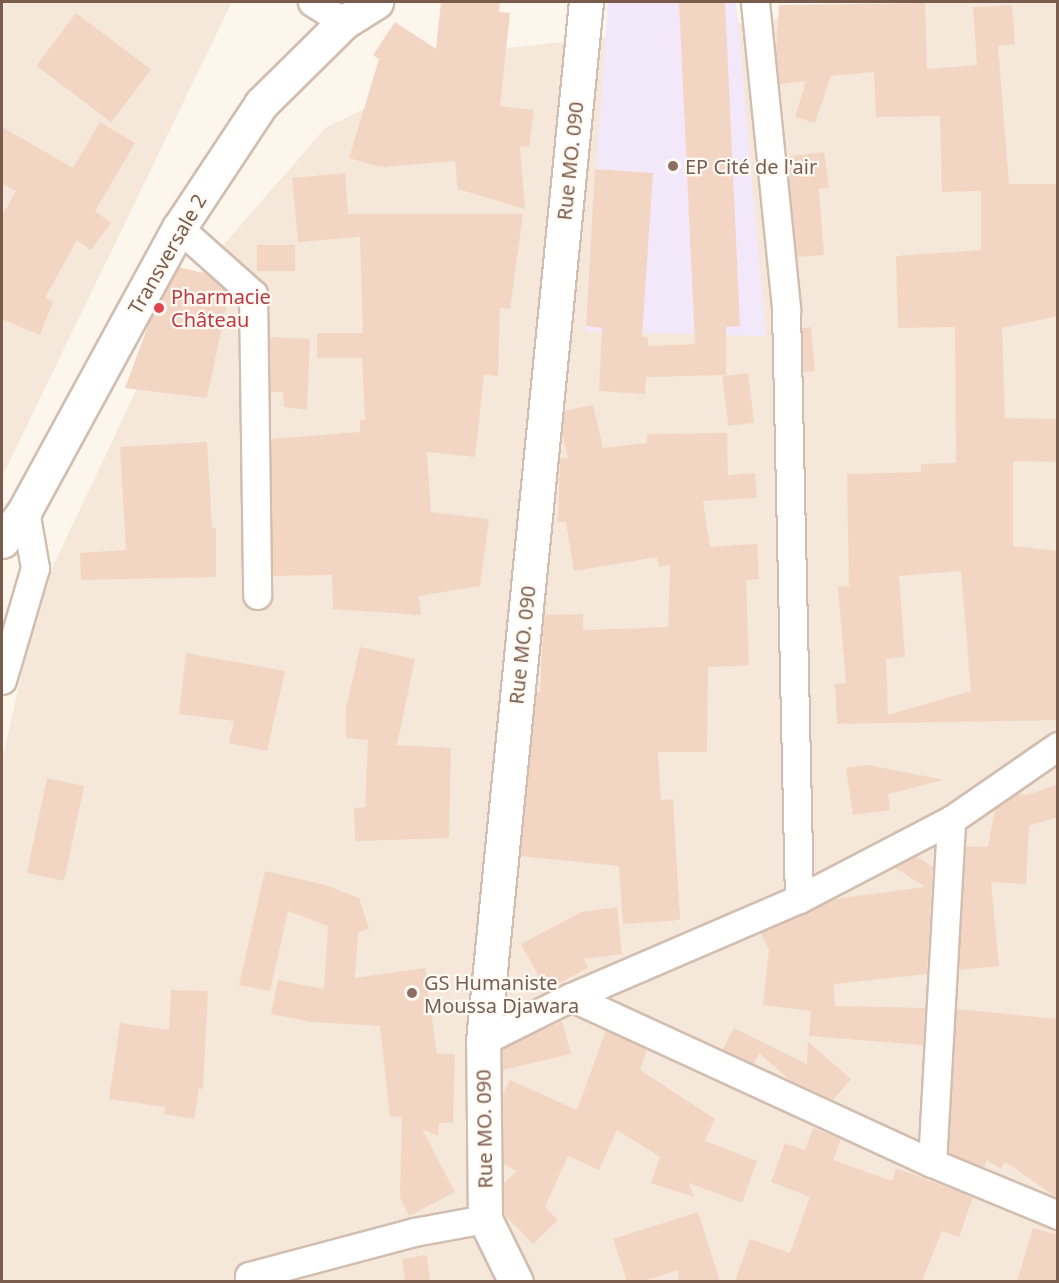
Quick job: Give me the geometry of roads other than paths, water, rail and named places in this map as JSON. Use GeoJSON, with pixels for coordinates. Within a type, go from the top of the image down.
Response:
{"type":"FeatureCollection","features":[{"type":"Feature","properties":{"kind":"street"},"geometry":{"type":"LineString","coordinates":[[312,2],[344,22]]}},
{"type":"Feature","properties":{"kind":"street","name":"Transversale 2"},"geometry":{"type":"LineString","coordinates":[[2,541],[25,510],[179,228],[261,104],[344,22],[376,2]]}},
{"type":"Feature","properties":{"kind":"street","name":"Rue MO. 090"},"geometry":{"type":"LineString","coordinates":[[516,1281],[485,1219],[483,1041],[586,2]]}},
{"type":"Feature","properties":{"kind":"street"},"geometry":{"type":"LineString","coordinates":[[755,2],[786,309],[799,899]]}},
{"type":"Feature","properties":{"kind":"street"},"geometry":{"type":"LineString","coordinates":[[179,228],[254,294],[258,594]]}},
{"type":"Feature","properties":{"kind":"street"},"geometry":{"type":"LineString","coordinates":[[2,680],[35,568],[25,510]]}},
{"type":"Feature","properties":{"kind":"street"},"geometry":{"type":"LineString","coordinates":[[483,1041],[571,997],[799,899],[951,820],[1058,746]]}},
{"type":"Feature","properties":{"kind":"street"},"geometry":{"type":"LineString","coordinates":[[932,1163],[951,820]]}},
{"type":"Feature","properties":{"kind":"street"},"geometry":{"type":"LineString","coordinates":[[571,997],[932,1163],[1058,1215]]}},
{"type":"Feature","properties":{"kind":"street"},"geometry":{"type":"LineString","coordinates":[[249,1281],[249,1276],[414,1232],[485,1219]]}},
{"type":"Feature","properties":{"kind":"place","name":"EP Cité de l'air"},"geometry":{"type":"Point","coordinates":[673,166]}},
{"type":"Feature","properties":{"kind":"place","name":"Pharmacie Château"},"geometry":{"type":"Point","coordinates":[159,308]}},
{"type":"Feature","properties":{"kind":"place","name":"GS Humaniste Moussa Djawara"},"geometry":{"type":"Point","coordinates":[412,993]}}]}
